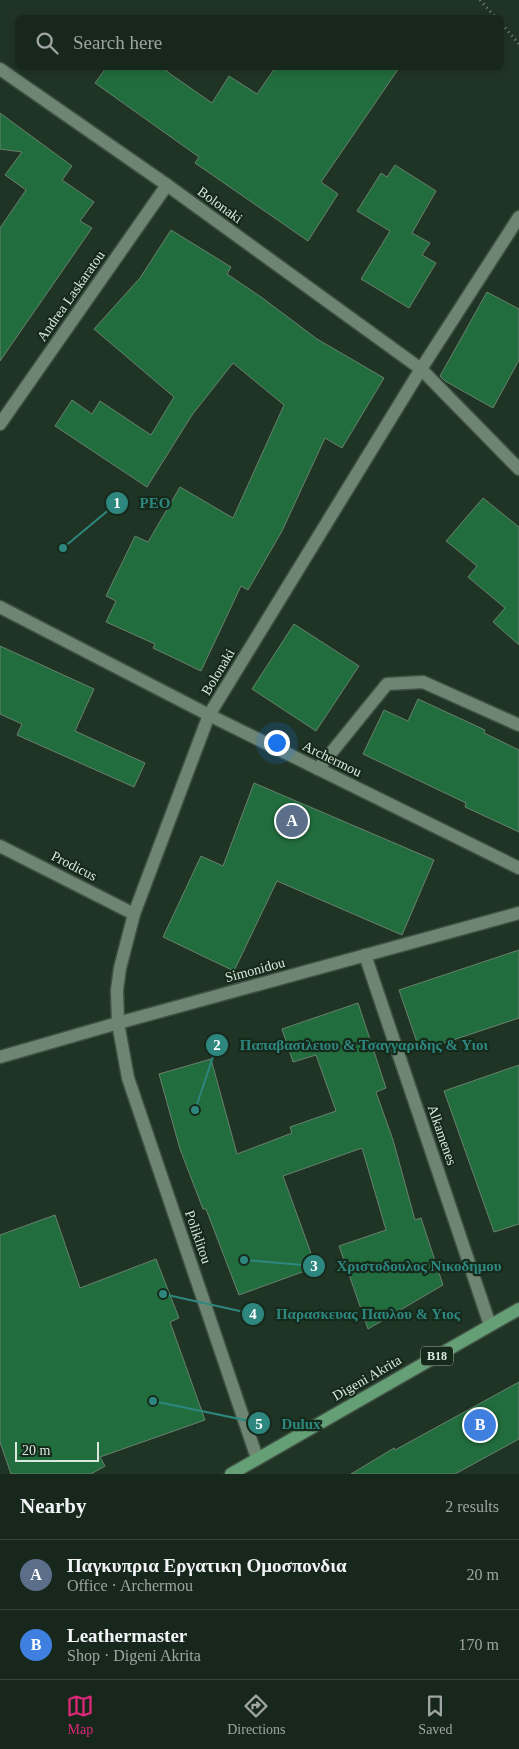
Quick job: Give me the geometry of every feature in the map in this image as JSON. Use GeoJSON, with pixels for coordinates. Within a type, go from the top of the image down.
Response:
{"type":"FeatureCollection","features":[{"type":"Feature","properties":{"kind":"main road","name":"Digeni Akrita"},"geometry":{"type":"LineString","coordinates":[[231,1474],[519,1309]]}},
{"type":"Feature","properties":{"kind":"street","name":"Bolonaki"},"geometry":{"type":"LineString","coordinates":[[0,69],[167,185],[421,369],[519,469]]}},
{"type":"Feature","properties":{"kind":"street","name":"Andrea Laskaratou"},"geometry":{"type":"LineString","coordinates":[[0,424],[167,185]]}},
{"type":"Feature","properties":{"kind":"street","name":"Bolonaki"},"geometry":{"type":"LineString","coordinates":[[118,1023],[117,990],[120,968],[134,914],[209,715],[421,369],[519,217]]}},
{"type":"Feature","properties":{"kind":"street","name":"Archermou"},"geometry":{"type":"LineString","coordinates":[[0,607],[209,715],[519,868]]}},
{"type":"Feature","properties":{"kind":"street"},"geometry":{"type":"LineString","coordinates":[[318,769],[388,684],[423,682],[519,724]]}},
{"type":"Feature","properties":{"kind":"street","name":"Prodicus"},"geometry":{"type":"LineString","coordinates":[[0,846],[134,914]]}},
{"type":"Feature","properties":{"kind":"street","name":"Simonidou"},"geometry":{"type":"LineString","coordinates":[[0,1057],[519,914]]}},
{"type":"Feature","properties":{"kind":"street","name":"Alkamenes"},"geometry":{"type":"LineString","coordinates":[[365,955],[490,1325]]}},
{"type":"Feature","properties":{"kind":"street","name":"Poliklitou"},"geometry":{"type":"LineString","coordinates":[[118,1023],[128,1078],[257,1458]]}},
{"type":"Feature","properties":{"kind":"path"},"geometry":{"type":"LineString","coordinates":[[480,0],[493,15]]}},
{"type":"Feature","properties":{"kind":"path"},"geometry":{"type":"LineString","coordinates":[[504,26],[519,44]]}},
{"type":"Feature","properties":{"kind":"building"},"geometry":{"type":"Polygon","coordinates":[[[105,70],[166,70],[212,103],[229,76],[257,94],[274,70],[398,70],[321,182],[338,194],[308,241],[195,163],[199,157],[95,83],[105,70]]]}},
{"type":"Feature","properties":{"kind":"building"},"geometry":{"type":"Polygon","coordinates":[[[0,113],[72,166],[62,180],[94,202],[80,221],[92,228],[0,361],[0,228],[26,190],[5,175],[22,152],[0,149],[0,113]]]}},
{"type":"Feature","properties":{"kind":"building"},"geometry":{"type":"Polygon","coordinates":[[[395,165],[436,191],[412,233],[430,243],[422,255],[436,263],[409,308],[361,279],[390,231],[357,211],[381,173],[387,177],[395,165]]]}},
{"type":"Feature","properties":{"kind":"building"},"geometry":{"type":"Polygon","coordinates":[[[171,230],[231,267],[227,274],[317,339],[384,378],[342,448],[325,438],[282,531],[248,590],[241,586],[201,671],[153,648],[155,644],[106,622],[116,601],[106,596],[135,536],[148,542],[180,487],[233,518],[284,405],[233,363],[192,415],[147,487],[55,426],[72,400],[92,414],[100,401],[151,435],[174,397],[94,329],[140,278],[171,230]]]}},
{"type":"Feature","properties":{"kind":"building"},"geometry":{"type":"Polygon","coordinates":[[[487,292],[519,309],[519,360],[493,408],[445,381],[440,376],[487,292]]]}},
{"type":"Feature","properties":{"kind":"building"},"geometry":{"type":"Polygon","coordinates":[[[483,498],[519,527],[519,645],[493,622],[505,608],[468,577],[477,566],[446,541],[483,498]]]}},
{"type":"Feature","properties":{"kind":"building"},"geometry":{"type":"Polygon","coordinates":[[[294,624],[359,666],[316,731],[252,689],[294,624]]]}},
{"type":"Feature","properties":{"kind":"building"},"geometry":{"type":"Polygon","coordinates":[[[0,646],[94,689],[75,731],[145,763],[134,787],[17,735],[22,724],[0,714],[0,646]]]}},
{"type":"Feature","properties":{"kind":"building"},"geometry":{"type":"Polygon","coordinates":[[[418,699],[485,730],[484,733],[519,750],[519,832],[465,807],[466,803],[363,754],[384,710],[408,721],[418,699]]]}},
{"type":"Feature","properties":{"kind":"building"},"geometry":{"type":"Polygon","coordinates":[[[254,783],[434,860],[402,935],[277,881],[234,971],[163,937],[201,856],[223,866],[254,783]]]}},
{"type":"Feature","properties":{"kind":"building"},"geometry":{"type":"Polygon","coordinates":[[[519,950],[519,1018],[420,1051],[399,990],[519,950]]]}},
{"type":"Feature","properties":{"kind":"building"},"geometry":{"type":"Polygon","coordinates":[[[358,1003],[386,1088],[376,1092],[393,1140],[415,1220],[421,1218],[443,1285],[368,1329],[339,1246],[386,1230],[362,1148],[283,1176],[316,1267],[239,1295],[206,1209],[203,1209],[180,1149],[159,1074],[211,1059],[237,1154],[292,1133],[290,1127],[336,1111],[316,1055],[293,1062],[282,1029],[358,1003]]]}},
{"type":"Feature","properties":{"kind":"building"},"geometry":{"type":"Polygon","coordinates":[[[519,1065],[519,1224],[494,1232],[444,1091],[519,1065]]]}},
{"type":"Feature","properties":{"kind":"building"},"geometry":{"type":"Polygon","coordinates":[[[55,1215],[80,1288],[156,1259],[179,1318],[170,1322],[205,1420],[100,1457],[105,1466],[91,1474],[11,1474],[0,1442],[0,1235],[55,1215]]]}},
{"type":"Feature","properties":{"kind":"building"},"geometry":{"type":"Polygon","coordinates":[[[519,1382],[519,1439],[455,1474],[351,1474],[394,1448],[395,1450],[519,1382]]]}},
{"type":"Feature","properties":{"kind":"place","name":"PEO"},"geometry":{"type":"Point","coordinates":[63,548]}},
{"type":"Feature","properties":{"kind":"place","name":"Παγκυπρια Εργατικη Ομοσπονδια"},"geometry":{"type":"Point","coordinates":[292,821]}},
{"type":"Feature","properties":{"kind":"place","name":"Παπαβασιλειου & Τσαγγαριδης & Υιοι"},"geometry":{"type":"Point","coordinates":[195,1110]}},
{"type":"Feature","properties":{"kind":"place","name":"Χριστοδουλος Νικοδημου"},"geometry":{"type":"Point","coordinates":[244,1260]}},
{"type":"Feature","properties":{"kind":"place","name":"Παρασκευας Παυλου & Υιος"},"geometry":{"type":"Point","coordinates":[163,1294]}},
{"type":"Feature","properties":{"kind":"place","name":"Dulux"},"geometry":{"type":"Point","coordinates":[153,1401]}},
{"type":"Feature","properties":{"kind":"place","name":"Leathermaster"},"geometry":{"type":"Point","coordinates":[480,1425]}}]}
